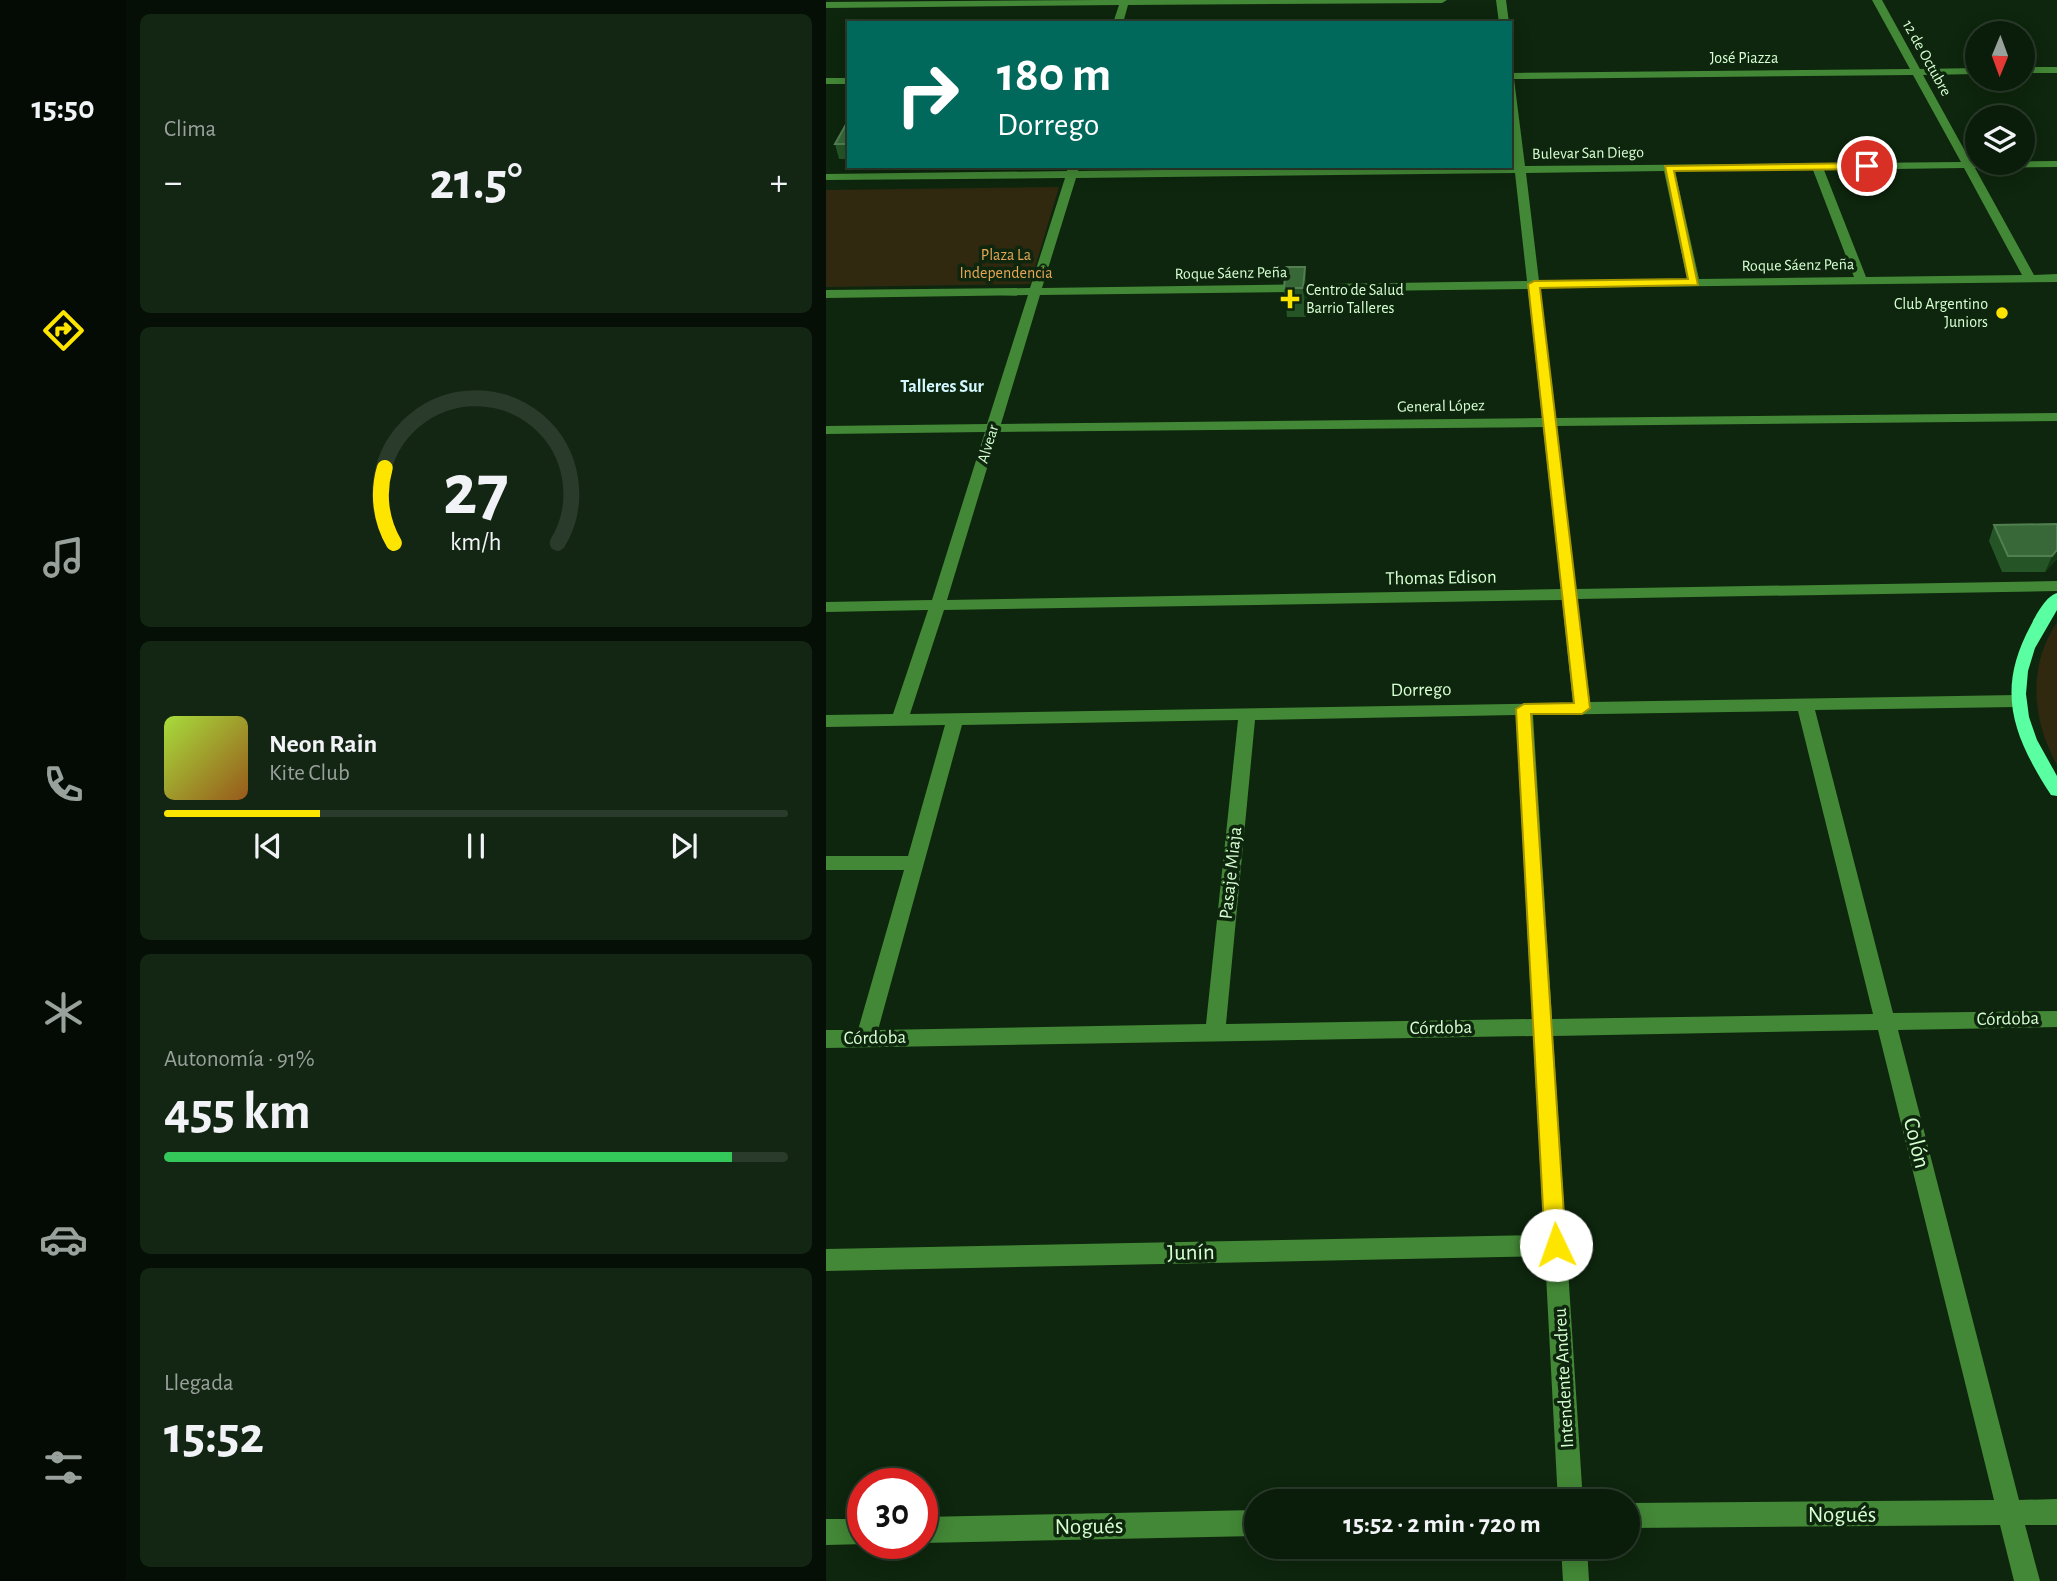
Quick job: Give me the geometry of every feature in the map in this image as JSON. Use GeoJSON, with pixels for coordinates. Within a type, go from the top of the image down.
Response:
{"type":"FeatureCollection","features":[{"type":"Feature","properties":{"kind":"main road"},"geometry":{"type":"LineString","coordinates":[[2057,598],[2038,626],[2026,653],[2017,680],[2016,701],[2024,733],[2042,769],[2057,790]]}},
{"type":"Feature","properties":{"kind":"street"},"geometry":{"type":"LineString","coordinates":[[826,5],[867,2],[1442,0]]}},
{"type":"Feature","properties":{"kind":"street"},"geometry":{"type":"LineString","coordinates":[[1501,0],[1504,21]]}},
{"type":"Feature","properties":{"kind":"street","name":"12 de Octubre"},"geometry":{"type":"LineString","coordinates":[[1877,0],[1965,160]]}},
{"type":"Feature","properties":{"kind":"street"},"geometry":{"type":"LineString","coordinates":[[1119,21],[1124,1]]}},
{"type":"Feature","properties":{"kind":"street"},"geometry":{"type":"LineString","coordinates":[[2035,70],[2057,70]]}},
{"type":"Feature","properties":{"kind":"street","name":"José Piazza"},"geometry":{"type":"LineString","coordinates":[[1512,78],[1965,71]]}},
{"type":"Feature","properties":{"kind":"street"},"geometry":{"type":"LineString","coordinates":[[826,81],[847,81]]}},
{"type":"Feature","properties":{"kind":"street"},"geometry":{"type":"LineString","coordinates":[[1512,95],[1582,708]]}},
{"type":"Feature","properties":{"kind":"street","name":"Bulevar San Diego"},"geometry":{"type":"LineString","coordinates":[[2035,164],[2057,164]]}},
{"type":"Feature","properties":{"kind":"street","name":"Bulevar San Diego"},"geometry":{"type":"LineString","coordinates":[[826,177],[1072,170],[1521,170],[1965,165]]}},
{"type":"Feature","properties":{"kind":"street"},"geometry":{"type":"LineString","coordinates":[[1816,167],[1860,280]]}},
{"type":"Feature","properties":{"kind":"street"},"geometry":{"type":"LineString","coordinates":[[1669,168],[1695,282]]}},
{"type":"Feature","properties":{"kind":"street","name":"Alvear"},"geometry":{"type":"LineString","coordinates":[[899,720],[938,606],[1072,170]]}},
{"type":"Feature","properties":{"kind":"street","name":"12 de Octubre"},"geometry":{"type":"LineString","coordinates":[[1973,175],[2030,278]]}},
{"type":"Feature","properties":{"kind":"street","name":"Roque Sáenz Peña"},"geometry":{"type":"LineString","coordinates":[[826,294],[2057,278]]}},
{"type":"Feature","properties":{"kind":"street","name":"General López"},"geometry":{"type":"LineString","coordinates":[[826,430],[2057,417]]}},
{"type":"Feature","properties":{"kind":"street","name":"Thomas Edison"},"geometry":{"type":"LineString","coordinates":[[826,607],[2057,586]]}},
{"type":"Feature","properties":{"kind":"street","name":"Dorrego"},"geometry":{"type":"LineString","coordinates":[[826,721],[2016,701]]}},
{"type":"Feature","properties":{"kind":"street","name":"Colón"},"geometry":{"type":"LineString","coordinates":[[1805,705],[2027,1581]]}},
{"type":"Feature","properties":{"kind":"street","name":"Intendente Andreu"},"geometry":{"type":"LineString","coordinates":[[1524,709],[1570,1489]]}},
{"type":"Feature","properties":{"kind":"street","name":"Pasaje Miaja"},"geometry":{"type":"LineString","coordinates":[[1215,1032],[1247,714]]}},
{"type":"Feature","properties":{"kind":"street"},"geometry":{"type":"LineString","coordinates":[[866,1038],[955,719]]}},
{"type":"Feature","properties":{"kind":"street"},"geometry":{"type":"LineString","coordinates":[[826,863],[915,863]]}},
{"type":"Feature","properties":{"kind":"street","name":"Córdoba"},"geometry":{"type":"LineString","coordinates":[[826,1038],[2057,1019]]}},
{"type":"Feature","properties":{"kind":"street","name":"Junín"},"geometry":{"type":"LineString","coordinates":[[826,1261],[1556,1245]]}},
{"type":"Feature","properties":{"kind":"street","name":"Nogués"},"geometry":{"type":"LineString","coordinates":[[1640,1516],[2057,1512]]}},
{"type":"Feature","properties":{"kind":"street","name":"Nogués"},"geometry":{"type":"LineString","coordinates":[[938,1530],[1244,1523]]}},
{"type":"Feature","properties":{"kind":"street"},"geometry":{"type":"LineString","coordinates":[[826,1532],[847,1532]]}},
{"type":"Feature","properties":{"kind":"street"},"geometry":{"type":"LineString","coordinates":[[1575,1559],[1576,1581]]}},
{"type":"Feature","properties":{"kind":"green space","name":"Plaza La Independencia"},"geometry":{"type":"Polygon","coordinates":[[[1059,187],[1030,284],[826,287],[826,190],[1059,187]]]}},
{"type":"Feature","properties":{"kind":"green space"},"geometry":{"type":"Polygon","coordinates":[[[2057,622],[2057,765],[2042,730],[2036,693],[2041,657],[2057,622]]]}},
{"type":"Feature","properties":{"kind":"building"},"geometry":{"type":"Polygon","coordinates":[[[847,123],[847,144],[835,144],[847,123]]]}},
{"type":"Feature","properties":{"kind":"building"},"geometry":{"type":"Polygon","coordinates":[[[1286,267],[1305,267],[1303,288],[1284,288],[1286,267]]]}},
{"type":"Feature","properties":{"kind":"building"},"geometry":{"type":"Polygon","coordinates":[[[2057,524],[2057,550],[2052,556],[2008,556],[1994,525],[2057,524]]]}},
{"type":"Feature","properties":{"kind":"place","name":"Centro de Salud Barrio Talleres"},"geometry":{"type":"Point","coordinates":[1290,299]}},
{"type":"Feature","properties":{"kind":"place","name":"Club Argentino Juniors"},"geometry":{"type":"Point","coordinates":[2002,313]}},
{"type":"Feature","properties":{"kind":"district","name":"Talleres Sur"},"geometry":{"type":"Point","coordinates":[942,387]}},
{"type":"Feature","properties":{"kind":"route"},"geometry":{"type":"LineString","coordinates":[[1556,1245],[1524,709],[1582,708],[1534,284],[1695,282],[1669,168],[1867,166]]}}]}
